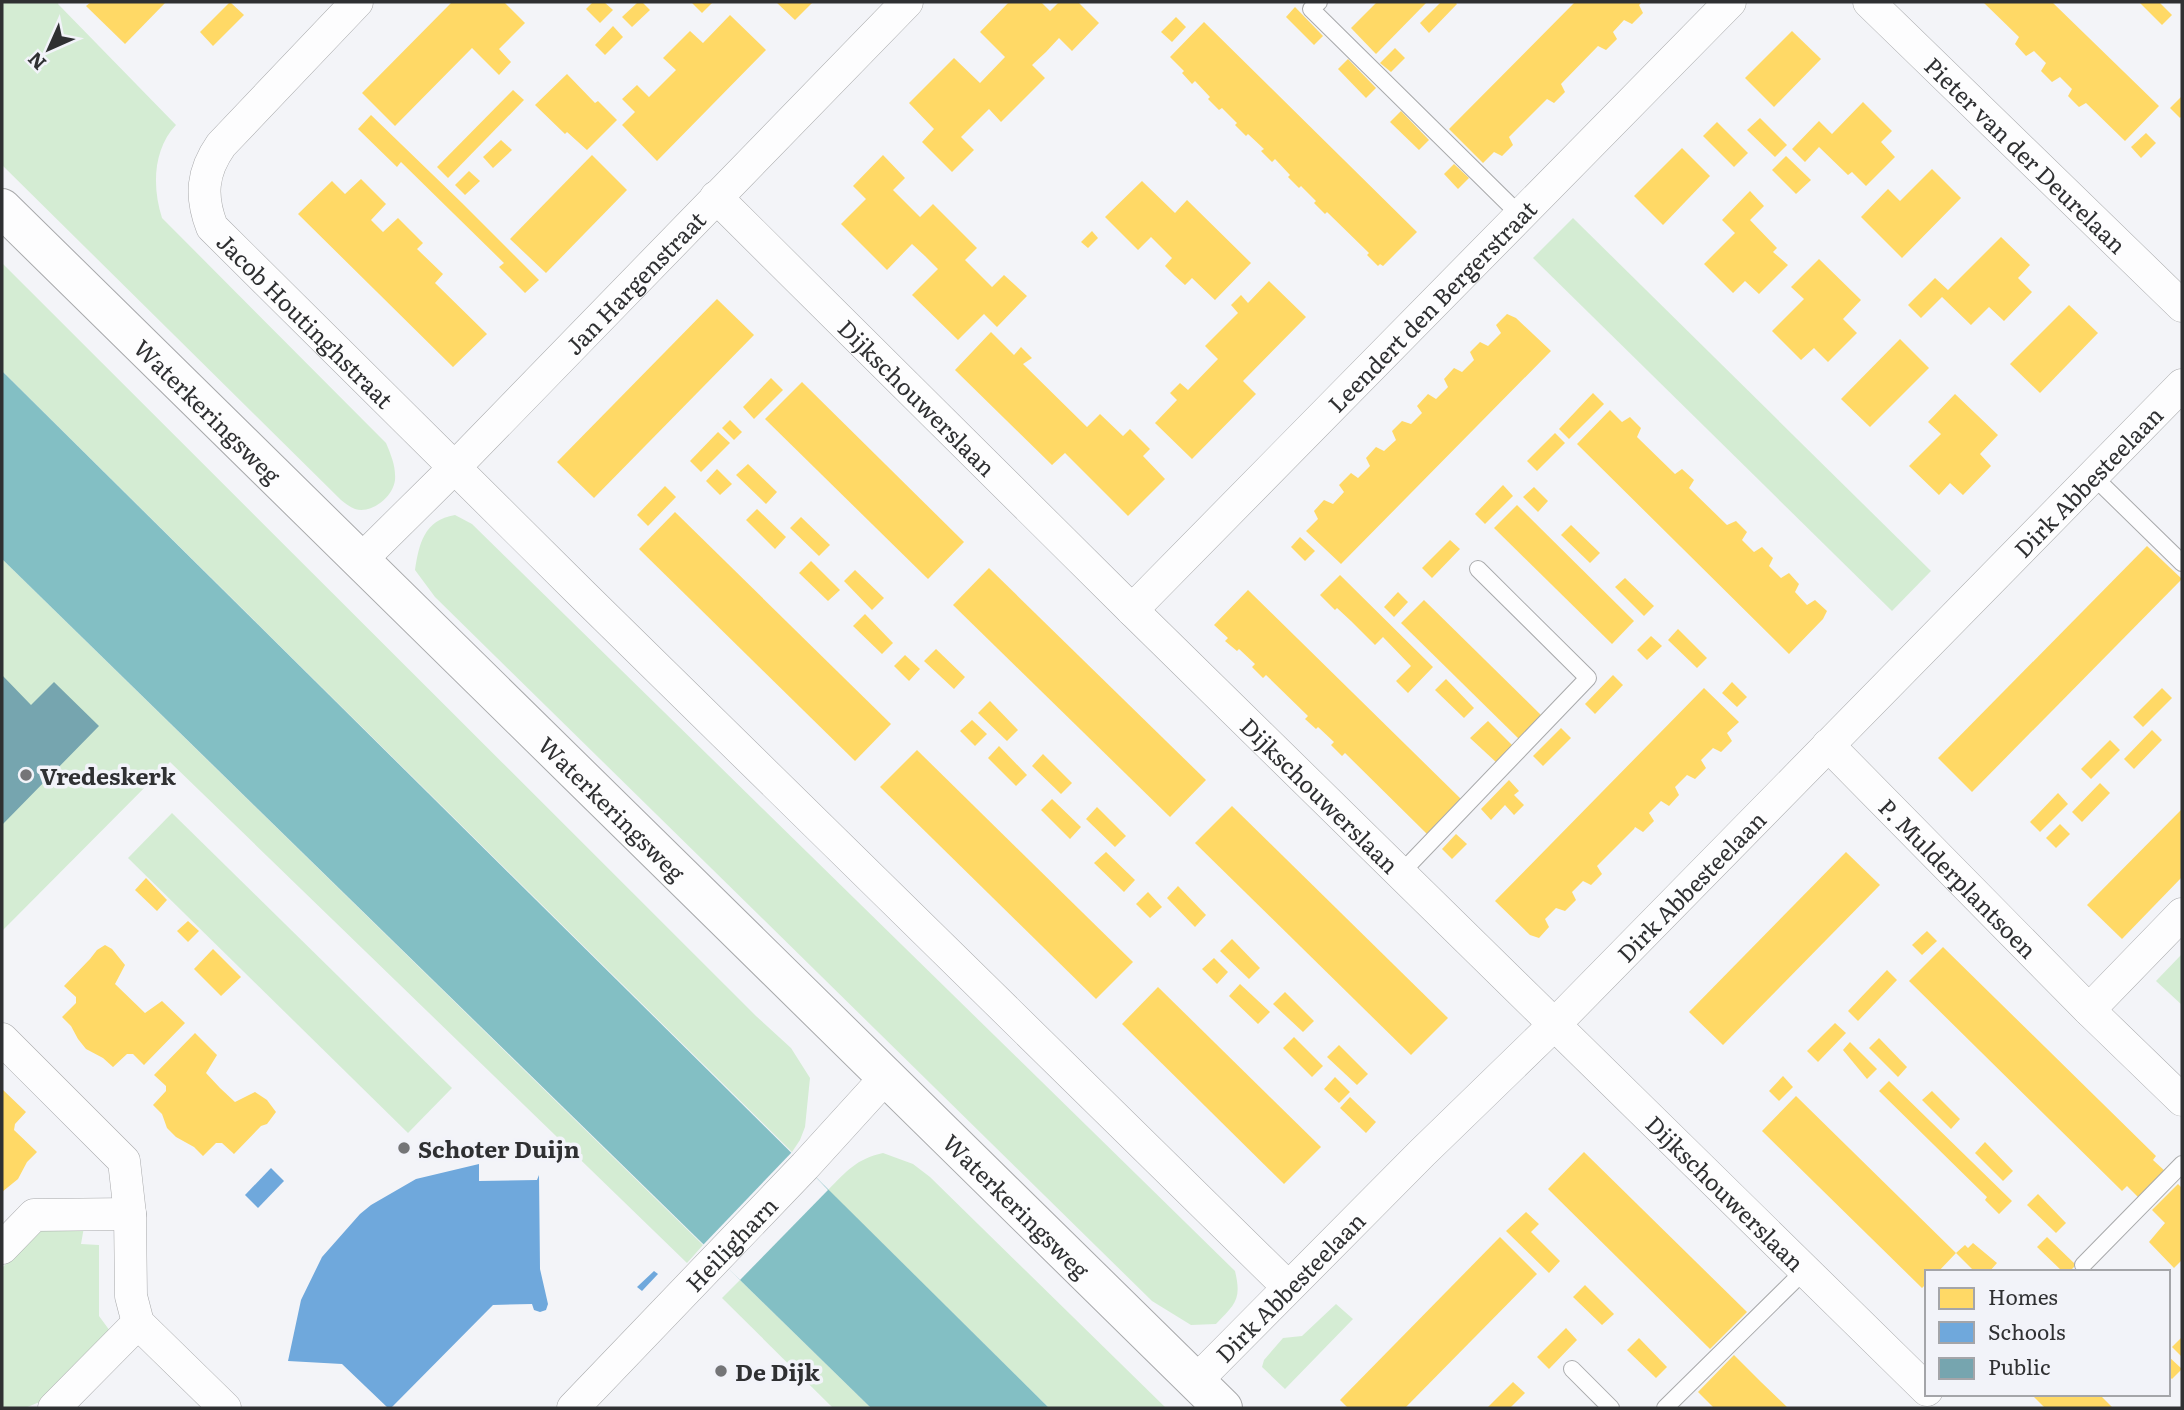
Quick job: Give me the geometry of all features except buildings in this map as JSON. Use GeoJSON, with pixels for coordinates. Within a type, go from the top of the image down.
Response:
{"type":"FeatureCollection","features":[{"type":"Feature","properties":{"kind":"street","name":"Jacob Houtinghstraat"},"geometry":{"type":"LineString","coordinates":[[357,2],[221,145],[210,161],[206,174],[205,207],[212,227],[454,468]]}},
{"type":"Feature","properties":{"kind":"street","name":"Jan Hargenstraat"},"geometry":{"type":"LineString","coordinates":[[361,560],[454,468],[907,2]]}},
{"type":"Feature","properties":{"kind":"street","name":"Leendert den Bergerstraat"},"geometry":{"type":"LineString","coordinates":[[1132,610],[1730,2]]}},
{"type":"Feature","properties":{"kind":"street","name":"Pieter van der Deurelaan"},"geometry":{"type":"LineString","coordinates":[[1869,2],[2182,306]]}},
{"type":"Feature","properties":{"kind":"street","name":"Dijkschouwerslaan"},"geometry":{"type":"LineString","coordinates":[[716,197],[1132,610],[1925,1388]]}},
{"type":"Feature","properties":{"kind":"street","name":"Waterkeringsweg"},"geometry":{"type":"LineString","coordinates":[[2,208],[1223,1408]]}},
{"type":"Feature","properties":{"kind":"street","name":"Dirk Abbesteelaan"},"geometry":{"type":"LineString","coordinates":[[1196,1381],[1555,1024],[2182,385]]}},
{"type":"Feature","properties":{"kind":"street"},"geometry":{"type":"LineString","coordinates":[[454,468],[1288,1287]]}},
{"type":"Feature","properties":{"kind":"street","name":"P. Mulderplantsoen"},"geometry":{"type":"LineString","coordinates":[[1828,744],[2089,1010],[2182,1100]]}},
{"type":"Feature","properties":{"kind":"street"},"geometry":{"type":"LineString","coordinates":[[2089,1010],[2182,914]]}},
{"type":"Feature","properties":{"kind":"street"},"geometry":{"type":"LineString","coordinates":[[2,1038],[124,1161],[130,1214],[131,1296],[138,1323],[225,1408]]}},
{"type":"Feature","properties":{"kind":"street","name":"Heiligharn"},"geometry":{"type":"LineString","coordinates":[[573,1408],[805,1166],[886,1077]]}},
{"type":"Feature","properties":{"kind":"street"},"geometry":{"type":"LineString","coordinates":[[2,1248],[34,1215],[130,1214]]}},
{"type":"Feature","properties":{"kind":"street"},"geometry":{"type":"LineString","coordinates":[[54,1408],[138,1323]]}},
{"type":"Feature","properties":{"kind":"street"},"geometry":{"type":"LineString","coordinates":[[1933,1396],[1946,1408]]}},
{"type":"Feature","properties":{"kind":"lane"},"geometry":{"type":"LineString","coordinates":[[1319,2],[1311,9],[1521,216]]}},
{"type":"Feature","properties":{"kind":"lane"},"geometry":{"type":"LineString","coordinates":[[2093,476],[2182,563]]}},
{"type":"Feature","properties":{"kind":"lane"},"geometry":{"type":"LineString","coordinates":[[1401,873],[1588,678],[1478,569]]}},
{"type":"Feature","properties":{"kind":"lane"},"geometry":{"type":"LineString","coordinates":[[2083,1265],[2182,1164]]}},
{"type":"Feature","properties":{"kind":"lane"},"geometry":{"type":"LineString","coordinates":[[1665,1408],[1805,1270]]}},
{"type":"Feature","properties":{"kind":"lane"},"geometry":{"type":"LineString","coordinates":[[1572,1369],[1611,1408]]}},
{"type":"Feature","properties":{"kind":"green space"},"geometry":{"type":"Polygon","coordinates":[[[2,2],[59,2],[58,4],[176,125],[163,145],[157,169],[157,194],[162,218],[386,443],[394,465],[395,480],[381,503],[362,510],[341,500],[2,165],[2,2]]]}},
{"type":"Feature","properties":{"kind":"green space"},"geometry":{"type":"Polygon","coordinates":[[[1573,218],[1931,571],[1892,611],[1533,258],[1573,218]]]}},
{"type":"Feature","properties":{"kind":"green space"},"geometry":{"type":"Polygon","coordinates":[[[2,263],[791,1048],[810,1078],[805,1127],[792,1152],[2,371],[2,263]]]}},
{"type":"Feature","properties":{"kind":"green space"},"geometry":{"type":"Polygon","coordinates":[[[455,515],[472,524],[1235,1271],[1238,1289],[1235,1301],[1216,1324],[1191,1325],[1152,1301],[435,597],[415,570],[421,542],[436,522],[455,515]]]}},
{"type":"Feature","properties":{"kind":"green space"},"geometry":{"type":"Polygon","coordinates":[[[2,559],[703,1245],[687,1263],[170,762],[2,931],[2,559]]]}},
{"type":"Feature","properties":{"kind":"green space"},"geometry":{"type":"Polygon","coordinates":[[[172,813],[452,1088],[408,1133],[128,858],[172,813]]]}},
{"type":"Feature","properties":{"kind":"green space"},"geometry":{"type":"Polygon","coordinates":[[[2182,954],[2182,1005],[2156,981],[2182,954]]]}},
{"type":"Feature","properties":{"kind":"green space"},"geometry":{"type":"Polygon","coordinates":[[[883,1153],[913,1164],[930,1177],[1166,1408],[1049,1408],[828,1190],[859,1162],[883,1153]]]}},
{"type":"Feature","properties":{"kind":"green space"},"geometry":{"type":"Polygon","coordinates":[[[43,1226],[84,1227],[81,1244],[99,1245],[99,1316],[110,1331],[42,1401],[25,1408],[2,1408],[2,1268],[43,1226]]]}},
{"type":"Feature","properties":{"kind":"green space"},"geometry":{"type":"Polygon","coordinates":[[[740,1280],[871,1408],[833,1408],[722,1298],[740,1280]]]}},
{"type":"Feature","properties":{"kind":"green space"},"geometry":{"type":"Polygon","coordinates":[[[1336,1304],[1353,1319],[1285,1389],[1262,1367],[1264,1360],[1283,1338],[1302,1336],[1336,1304]]]}},
{"type":"Feature","properties":{"kind":"water"},"geometry":{"type":"Polygon","coordinates":[[[2,371],[1049,1408],[871,1408],[2,559],[2,371]]]}},
{"type":"Feature","properties":{"kind":"pier"},"geometry":{"type":"Polygon","coordinates":[[[792,1152],[828,1190],[740,1280],[703,1245],[792,1152]]]}},
{"type":"Feature","properties":{"kind":"place","name":"Vredeskerk"},"geometry":{"type":"Point","coordinates":[26,775]}},
{"type":"Feature","properties":{"kind":"place","name":"Schoter Duijn"},"geometry":{"type":"Point","coordinates":[404,1148]}},
{"type":"Feature","properties":{"kind":"place","name":"De Dijk"},"geometry":{"type":"Point","coordinates":[721,1371]}}]}
